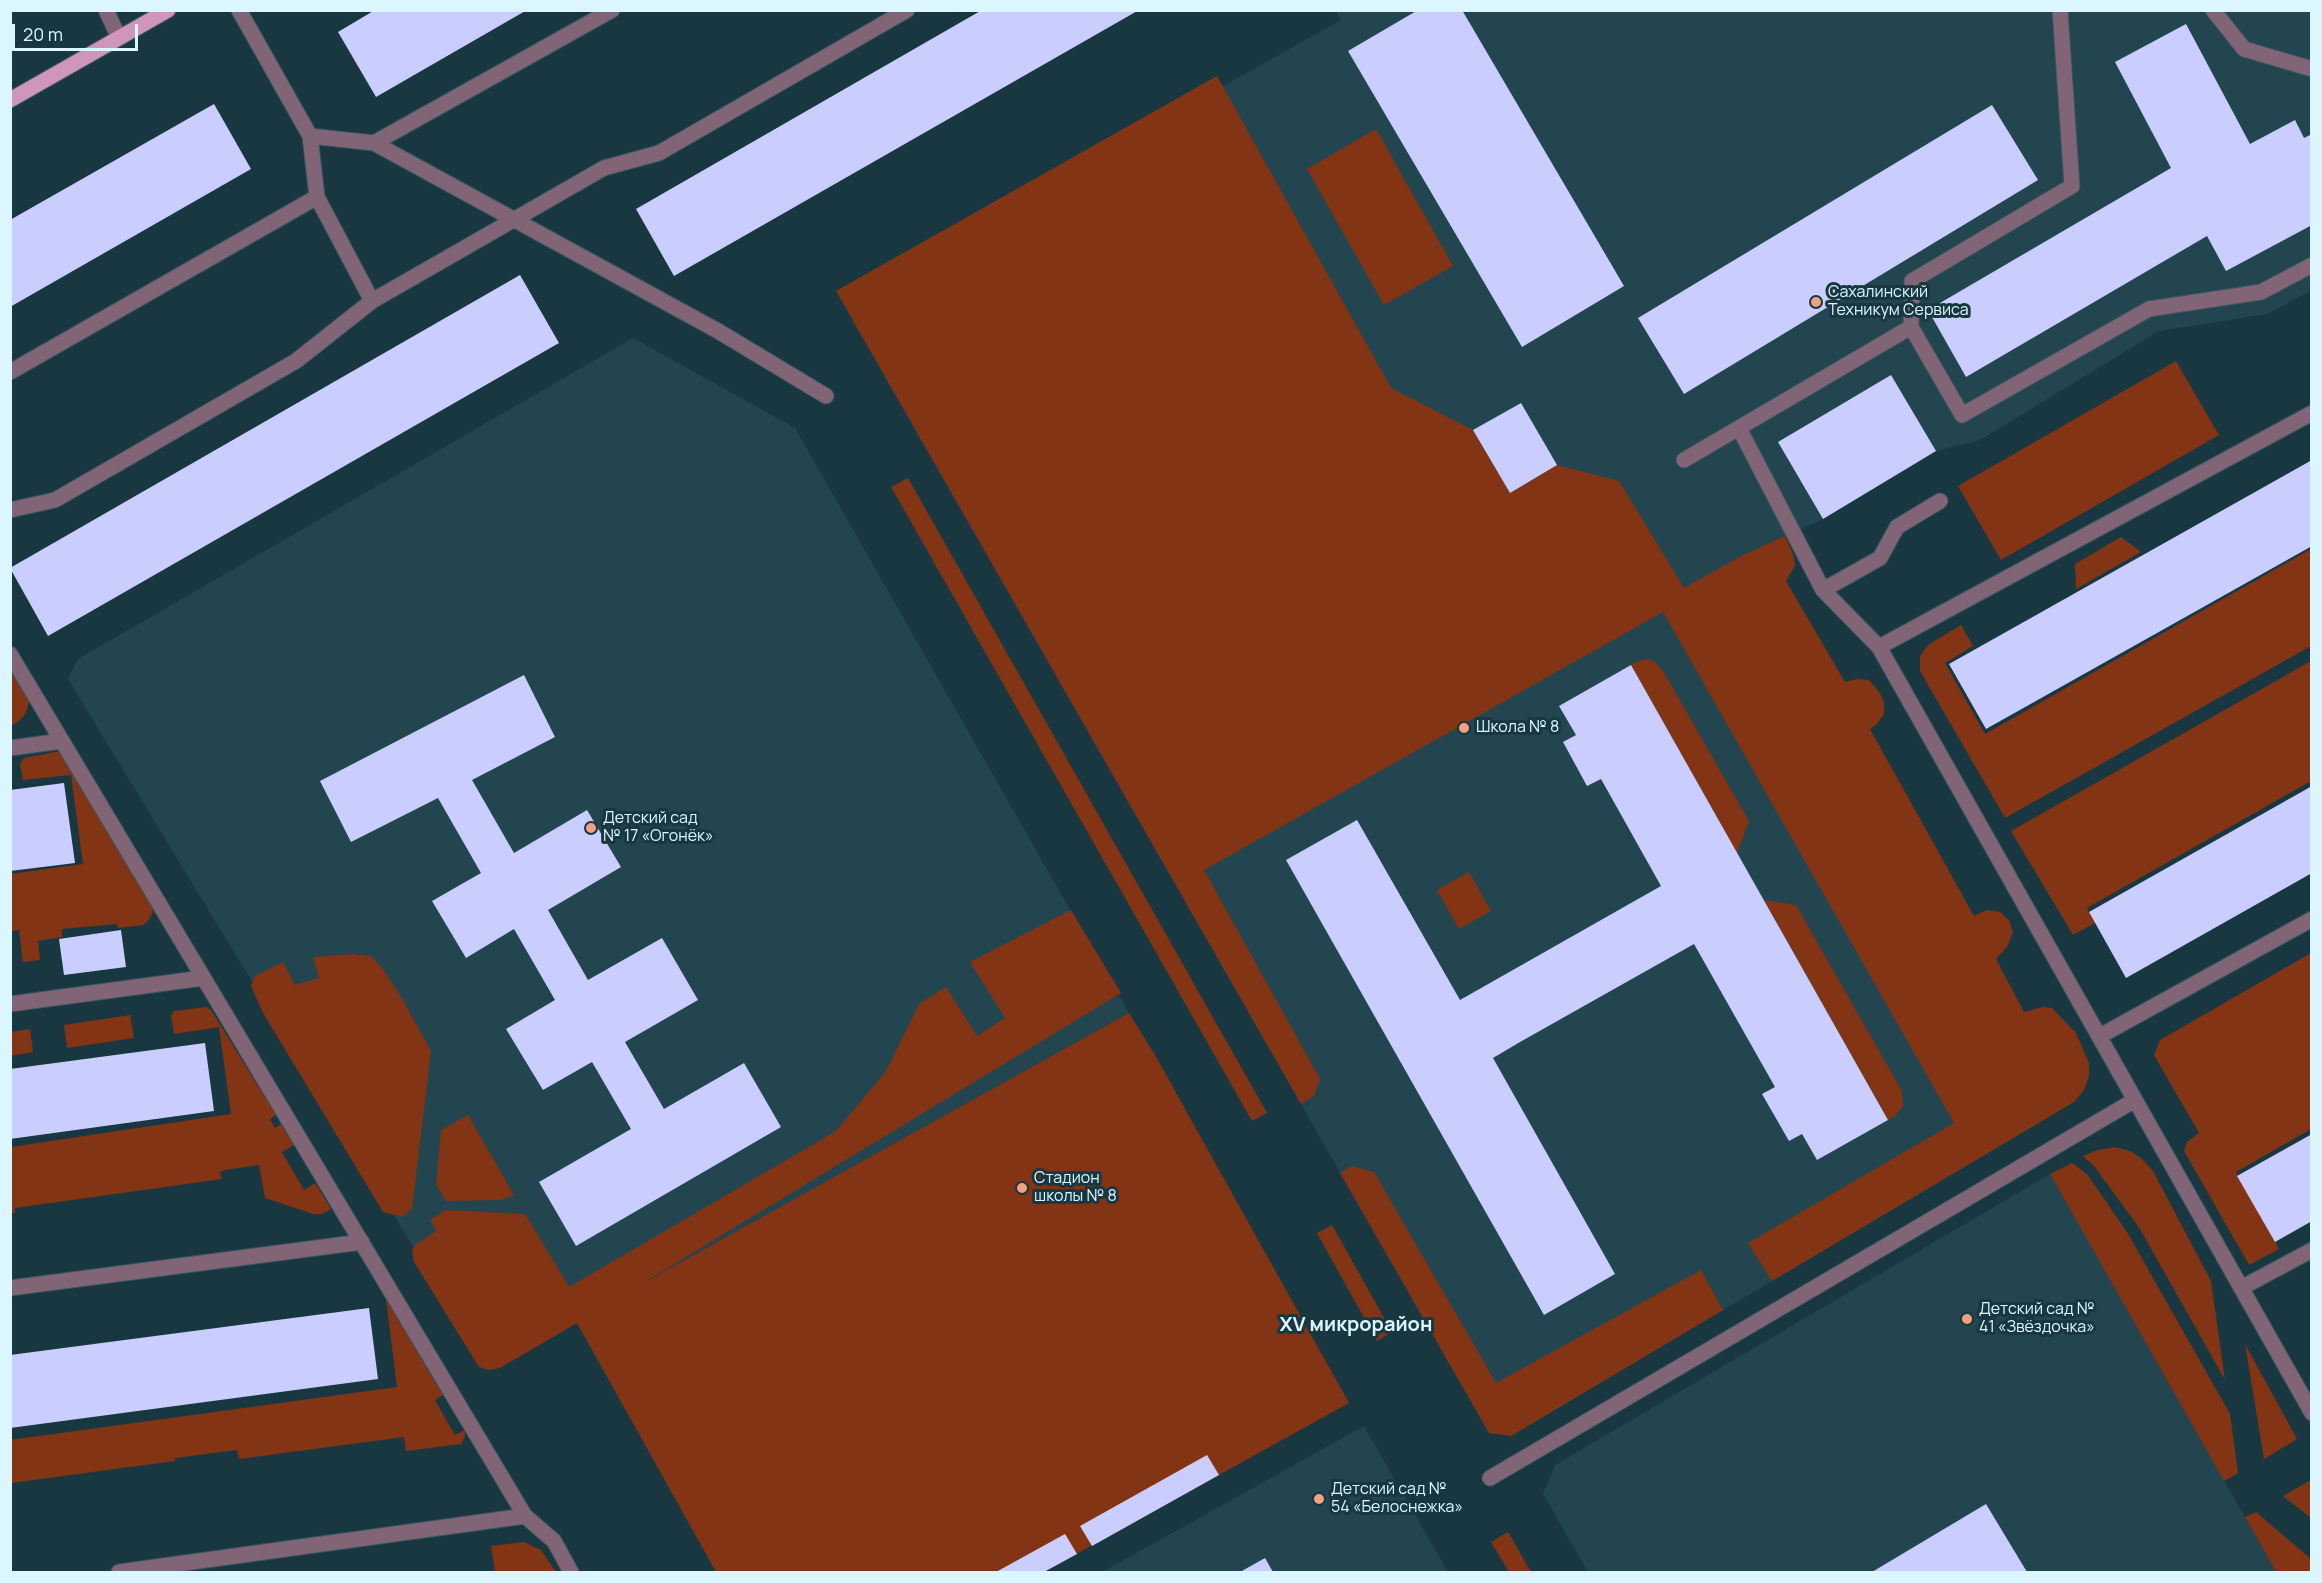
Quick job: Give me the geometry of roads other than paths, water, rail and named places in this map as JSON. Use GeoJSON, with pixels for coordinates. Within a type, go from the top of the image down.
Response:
{"type":"FeatureCollection","features":[{"type":"Feature","properties":{"kind":"main road"},"geometry":{"type":"LineString","coordinates":[[10,100],[168,10]]}},
{"type":"Feature","properties":{"kind":"lane"},"geometry":{"type":"LineString","coordinates":[[106,10],[119,38]]}},
{"type":"Feature","properties":{"kind":"lane"},"geometry":{"type":"LineString","coordinates":[[240,10],[310,136],[316,196],[372,301]]}},
{"type":"Feature","properties":{"kind":"lane"},"geometry":{"type":"LineString","coordinates":[[374,142],[612,10]]}},
{"type":"Feature","properties":{"kind":"lane"},"geometry":{"type":"LineString","coordinates":[[10,510],[55,500],[297,361],[372,301],[604,168],[658,153],[907,10]]}},
{"type":"Feature","properties":{"kind":"lane"},"geometry":{"type":"LineString","coordinates":[[2060,10],[2072,186],[1912,281],[1911,327],[1962,415],[2150,309],[2261,292],[2312,265]]}},
{"type":"Feature","properties":{"kind":"lane"},"geometry":{"type":"LineString","coordinates":[[2213,10],[2244,49],[2312,69]]}},
{"type":"Feature","properties":{"kind":"lane"},"geometry":{"type":"LineString","coordinates":[[310,136],[374,142],[718,331],[826,396]]}},
{"type":"Feature","properties":{"kind":"lane"},"geometry":{"type":"LineString","coordinates":[[10,372],[316,196]]}},
{"type":"Feature","properties":{"kind":"lane"},"geometry":{"type":"LineString","coordinates":[[1684,460],[1911,327]]}},
{"type":"Feature","properties":{"kind":"lane"},"geometry":{"type":"LineString","coordinates":[[1879,647],[2312,413]]}},
{"type":"Feature","properties":{"kind":"lane"},"geometry":{"type":"LineString","coordinates":[[1739,428],[1823,590],[1879,647],[1984,837],[2100,1036],[2312,1413]]}},
{"type":"Feature","properties":{"kind":"lane"},"geometry":{"type":"LineString","coordinates":[[1823,590],[1880,558],[1897,527],[1940,501]]}},
{"type":"Feature","properties":{"kind":"lane"},"geometry":{"type":"LineString","coordinates":[[10,654],[525,1516],[554,1541],[571,1572]]}},
{"type":"Feature","properties":{"kind":"lane"},"geometry":{"type":"LineString","coordinates":[[10,748],[62,741]]}},
{"type":"Feature","properties":{"kind":"lane"},"geometry":{"type":"LineString","coordinates":[[2100,1036],[2312,919]]}},
{"type":"Feature","properties":{"kind":"lane"},"geometry":{"type":"LineString","coordinates":[[10,1004],[203,978]]}},
{"type":"Feature","properties":{"kind":"lane"},"geometry":{"type":"LineString","coordinates":[[1490,1478],[2135,1100]]}},
{"type":"Feature","properties":{"kind":"lane"},"geometry":{"type":"LineString","coordinates":[[10,1288],[362,1242]]}},
{"type":"Feature","properties":{"kind":"lane"},"geometry":{"type":"LineString","coordinates":[[2241,1288],[2312,1250]]}},
{"type":"Feature","properties":{"kind":"lane"},"geometry":{"type":"LineString","coordinates":[[119,1572],[525,1516]]}},
{"type":"Feature","properties":{"kind":"place","name":"Сахалинский Техникум Сервиса"},"geometry":{"type":"Point","coordinates":[1816,302]}},
{"type":"Feature","properties":{"kind":"place","name":"Школа № 8"},"geometry":{"type":"Point","coordinates":[1464,728]}},
{"type":"Feature","properties":{"kind":"place","name":"Детский сад № 17 «Огонёк»"},"geometry":{"type":"Point","coordinates":[591,828]}},
{"type":"Feature","properties":{"kind":"place","name":"Стадион школы № 8"},"geometry":{"type":"Point","coordinates":[1022,1188]}},
{"type":"Feature","properties":{"kind":"place","name":"Детский сад № 41 «Звёздочка»"},"geometry":{"type":"Point","coordinates":[1967,1319]}},
{"type":"Feature","properties":{"kind":"place","name":"Детский сад № 54 «Белоснежка»"},"geometry":{"type":"Point","coordinates":[1319,1499]}},
{"type":"Feature","properties":{"kind":"district","name":"XV микрорайон"},"geometry":{"type":"Point","coordinates":[1356,1325]}}]}
